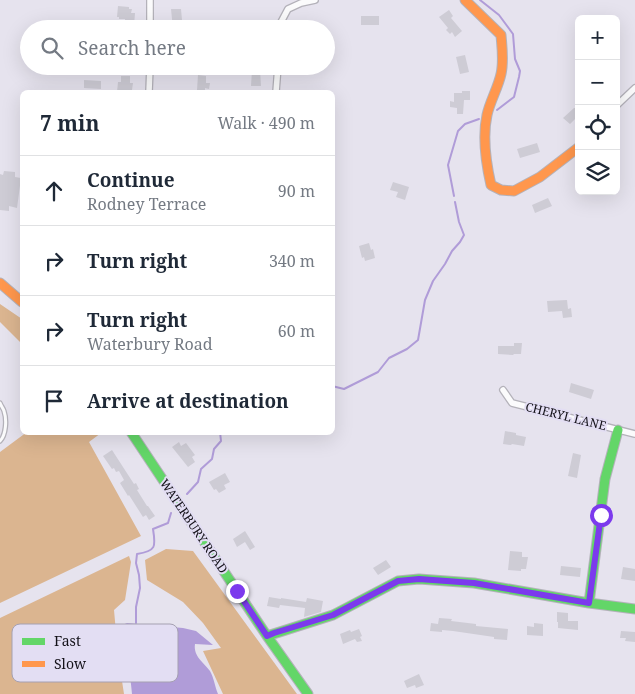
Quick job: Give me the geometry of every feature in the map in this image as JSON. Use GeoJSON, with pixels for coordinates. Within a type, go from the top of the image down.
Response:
{"type":"FeatureCollection","features":[{"type":"Feature","properties":{"kind":"street"},"geometry":{"type":"LineString","coordinates":[[150,0],[150,20]]}},
{"type":"Feature","properties":{"kind":"street"},"geometry":{"type":"LineString","coordinates":[[282,20],[288,9],[301,3],[315,0]]}},
{"type":"Feature","properties":{"kind":"street"},"geometry":{"type":"LineString","coordinates":[[465,0],[500,35],[502,68],[497,88],[488,108],[485,137],[486,159],[491,185],[501,190],[514,190],[540,177],[575,149]]}},
{"type":"Feature","properties":{"kind":"street"},"geometry":{"type":"LineString","coordinates":[[149,90],[150,75]]}},
{"type":"Feature","properties":{"kind":"street"},"geometry":{"type":"LineString","coordinates":[[276,90],[278,75]]}},
{"type":"Feature","properties":{"kind":"street"},"geometry":{"type":"LineString","coordinates":[[617,105],[635,88]]}},
{"type":"Feature","properties":{"kind":"street"},"geometry":{"type":"LineString","coordinates":[[0,284],[20,300]]}},
{"type":"Feature","properties":{"kind":"street","name":"CHERYL LANE"},"geometry":{"type":"LineString","coordinates":[[503,390],[512,403],[635,434]]}},
{"type":"Feature","properties":{"kind":"street"},"geometry":{"type":"LineString","coordinates":[[589,603],[605,479],[618,430]]}},
{"type":"Feature","properties":{"kind":"street","name":"WATERBURY ROAD"},"geometry":{"type":"LineString","coordinates":[[133,435],[267,636],[308,694]]}},
{"type":"Feature","properties":{"kind":"street"},"geometry":{"type":"LineString","coordinates":[[267,636],[333,615],[398,581],[419,579],[474,583],[635,609]]}},
{"type":"Feature","properties":{"kind":"lane"},"geometry":{"type":"LineString","coordinates":[[0,403],[4,412],[5,426],[3,439],[0,442]]}},
{"type":"Feature","properties":{"kind":"shaded area"},"geometry":{"type":"Polygon","coordinates":[[[0,304],[20,318],[20,342],[0,322],[0,304]]]}},
{"type":"Feature","properties":{"kind":"shaded area"},"geometry":{"type":"Polygon","coordinates":[[[23,435],[98,435],[89,442],[141,536],[0,603],[0,452],[23,435]]]}},
{"type":"Feature","properties":{"kind":"shaded area"},"geometry":{"type":"Polygon","coordinates":[[[166,549],[193,551],[297,694],[223,694],[203,651],[221,648],[203,623],[183,602],[147,580],[145,560],[166,549]]]}},
{"type":"Feature","properties":{"kind":"shaded area"},"geometry":{"type":"Polygon","coordinates":[[[129,556],[131,562],[125,600],[114,610],[115,624],[12,624],[12,682],[122,682],[124,694],[0,694],[0,618],[129,556]]]}},
{"type":"Feature","properties":{"kind":"shaded area"},"geometry":{"type":"Polygon","coordinates":[[[178,628],[196,631],[213,645],[195,644],[195,648],[197,656],[213,677],[218,694],[132,694],[131,682],[178,682],[178,628]]]}},
{"type":"Feature","properties":{"kind":"building"},"geometry":{"type":"Polygon","coordinates":[[[118,6],[129,7],[129,9],[132,9],[131,13],[135,13],[134,20],[119,19],[117,17],[118,6]]]}},
{"type":"Feature","properties":{"kind":"building"},"geometry":{"type":"Polygon","coordinates":[[[171,9],[181,9],[182,20],[172,20],[171,9]]]}},
{"type":"Feature","properties":{"kind":"building"},"geometry":{"type":"Polygon","coordinates":[[[449,10],[453,16],[451,18],[462,31],[455,37],[452,32],[450,34],[446,30],[448,28],[439,17],[449,10]]]}},
{"type":"Feature","properties":{"kind":"building"},"geometry":{"type":"Polygon","coordinates":[[[361,16],[379,16],[379,25],[361,25],[361,16]]]}},
{"type":"Feature","properties":{"kind":"building"},"geometry":{"type":"Polygon","coordinates":[[[465,55],[469,72],[460,74],[456,57],[465,55]]]}},
{"type":"Feature","properties":{"kind":"building"},"geometry":{"type":"Polygon","coordinates":[[[198,75],[206,76],[206,83],[210,83],[209,89],[197,90],[198,75]]]}},
{"type":"Feature","properties":{"kind":"building"},"geometry":{"type":"Polygon","coordinates":[[[252,75],[260,75],[261,86],[251,86],[252,75]]]}},
{"type":"Feature","properties":{"kind":"building"},"geometry":{"type":"Polygon","coordinates":[[[121,76],[130,76],[130,83],[133,83],[132,90],[117,90],[118,82],[121,82],[121,76]]]}},
{"type":"Feature","properties":{"kind":"building"},"geometry":{"type":"Polygon","coordinates":[[[84,80],[101,81],[101,89],[84,88],[84,80]]]}},
{"type":"Feature","properties":{"kind":"building"},"geometry":{"type":"Polygon","coordinates":[[[462,91],[470,91],[470,100],[464,100],[463,114],[457,114],[457,108],[450,107],[450,101],[454,102],[454,93],[462,93],[462,91]]]}},
{"type":"Feature","properties":{"kind":"building"},"geometry":{"type":"Polygon","coordinates":[[[574,108],[575,119],[570,124],[563,118],[574,108]]]}},
{"type":"Feature","properties":{"kind":"building"},"geometry":{"type":"Polygon","coordinates":[[[537,143],[540,152],[520,158],[517,149],[537,143]]]}},
{"type":"Feature","properties":{"kind":"building"},"geometry":{"type":"Polygon","coordinates":[[[4,171],[15,172],[15,177],[20,178],[17,208],[9,206],[9,211],[0,210],[0,174],[3,175],[4,171]]]}},
{"type":"Feature","properties":{"kind":"building"},"geometry":{"type":"Polygon","coordinates":[[[393,182],[409,187],[405,200],[396,197],[398,192],[390,190],[393,182]]]}},
{"type":"Feature","properties":{"kind":"building"},"geometry":{"type":"Polygon","coordinates":[[[548,198],[552,206],[535,213],[532,205],[548,198]]]}},
{"type":"Feature","properties":{"kind":"building"},"geometry":{"type":"Polygon","coordinates":[[[369,243],[375,258],[365,261],[364,257],[362,258],[359,246],[369,243]]]}},
{"type":"Feature","properties":{"kind":"building"},"geometry":{"type":"Polygon","coordinates":[[[567,300],[568,309],[571,308],[572,317],[563,318],[562,311],[548,312],[547,301],[567,300]]]}},
{"type":"Feature","properties":{"kind":"building"},"geometry":{"type":"Polygon","coordinates":[[[514,343],[522,343],[521,354],[498,354],[498,346],[514,346],[514,343]]]}},
{"type":"Feature","properties":{"kind":"building"},"geometry":{"type":"Polygon","coordinates":[[[571,383],[594,390],[591,399],[569,392],[571,383]]]}},
{"type":"Feature","properties":{"kind":"building"},"geometry":{"type":"Polygon","coordinates":[[[505,431],[526,437],[524,446],[503,444],[505,431]]]}},
{"type":"Feature","properties":{"kind":"building"},"geometry":{"type":"Polygon","coordinates":[[[179,442],[181,446],[186,443],[195,455],[192,457],[195,462],[188,467],[172,447],[179,442]]]}},
{"type":"Feature","properties":{"kind":"building"},"geometry":{"type":"Polygon","coordinates":[[[112,450],[134,484],[136,483],[139,489],[137,490],[155,516],[149,520],[146,515],[143,517],[120,483],[124,480],[119,471],[116,472],[114,468],[112,469],[103,456],[112,450]]]}},
{"type":"Feature","properties":{"kind":"building"},"geometry":{"type":"Polygon","coordinates":[[[573,453],[581,455],[577,478],[568,476],[573,453]]]}},
{"type":"Feature","properties":{"kind":"building"},"geometry":{"type":"Polygon","coordinates":[[[225,473],[230,482],[224,485],[226,489],[219,493],[216,489],[214,490],[209,482],[225,473]]]}},
{"type":"Feature","properties":{"kind":"building"},"geometry":{"type":"Polygon","coordinates":[[[245,531],[255,547],[250,550],[245,542],[237,547],[233,539],[245,531]]]}},
{"type":"Feature","properties":{"kind":"building"},"geometry":{"type":"Polygon","coordinates":[[[510,551],[522,552],[522,557],[528,557],[526,569],[521,569],[521,571],[508,570],[510,551]]]}},
{"type":"Feature","properties":{"kind":"building"},"geometry":{"type":"Polygon","coordinates":[[[386,560],[391,567],[378,575],[373,568],[386,560]]]}},
{"type":"Feature","properties":{"kind":"building"},"geometry":{"type":"Polygon","coordinates":[[[561,566],[581,568],[580,577],[560,575],[561,566]]]}},
{"type":"Feature","properties":{"kind":"building"},"geometry":{"type":"Polygon","coordinates":[[[623,567],[635,569],[635,581],[621,579],[623,567]]]}},
{"type":"Feature","properties":{"kind":"building"},"geometry":{"type":"Polygon","coordinates":[[[269,597],[306,602],[307,598],[323,601],[321,612],[304,617],[305,608],[280,605],[279,608],[267,606],[269,597]]]}},
{"type":"Feature","properties":{"kind":"building"},"geometry":{"type":"Polygon","coordinates":[[[557,612],[568,613],[568,621],[578,621],[578,630],[558,628],[557,612]]]}},
{"type":"Feature","properties":{"kind":"building"},"geometry":{"type":"Polygon","coordinates":[[[439,618],[476,624],[476,626],[508,629],[507,640],[453,631],[430,631],[431,623],[438,624],[439,618]]]}},
{"type":"Feature","properties":{"kind":"building"},"geometry":{"type":"Polygon","coordinates":[[[534,623],[543,624],[543,636],[527,635],[527,626],[534,627],[534,623]]]}},
{"type":"Feature","properties":{"kind":"building"},"geometry":{"type":"Polygon","coordinates":[[[359,629],[362,641],[357,642],[355,639],[343,644],[340,634],[359,629]]]}},
{"type":"Feature","properties":{"kind":"building"},"geometry":{"type":"Polygon","coordinates":[[[621,631],[635,632],[635,642],[625,641],[626,638],[620,638],[621,631]]]}},
{"type":"Feature","properties":{"kind":"building"},"geometry":{"type":"Polygon","coordinates":[[[419,674],[424,685],[416,688],[415,685],[407,688],[404,681],[419,674]]]}},
{"type":"Feature","properties":{"kind":"waterway"},"geometry":{"type":"LineString","coordinates":[[480,0],[499,15],[513,34],[515,59],[520,71],[514,97],[497,110]]}},
{"type":"Feature","properties":{"kind":"waterway"},"geometry":{"type":"LineString","coordinates":[[454,196],[448,165],[458,131],[465,124],[479,119]]}},
{"type":"Feature","properties":{"kind":"waterway"},"geometry":{"type":"LineString","coordinates":[[335,387],[344,389],[378,372],[389,358],[407,349],[418,340],[425,300],[433,281],[464,235],[455,202]]}},
{"type":"Feature","properties":{"kind":"waterway"},"geometry":{"type":"LineString","coordinates":[[187,494],[198,482],[201,469],[212,459],[214,449],[221,441],[220,435]]}},
{"type":"Feature","properties":{"kind":"waterway"},"geometry":{"type":"LineString","coordinates":[[136,623],[136,607],[140,588],[136,563],[137,554],[151,550],[154,544],[153,529],[168,523],[171,513]]}},
{"type":"Feature","properties":{"kind":"traffic: fast"},"geometry":{"type":"LineString","coordinates":[[589,603],[605,479],[618,430]]}},
{"type":"Feature","properties":{"kind":"traffic: fast"},"geometry":{"type":"LineString","coordinates":[[133,435],[267,636],[308,694]]}},
{"type":"Feature","properties":{"kind":"traffic: fast"},"geometry":{"type":"LineString","coordinates":[[267,636],[333,615],[398,581],[419,579],[474,583],[635,609]]}},
{"type":"Feature","properties":{"kind":"traffic: slow"},"geometry":{"type":"LineString","coordinates":[[465,0],[501,35],[502,69],[488,110],[485,133],[486,159],[491,185],[501,190],[514,191],[540,177],[575,150]]}},
{"type":"Feature","properties":{"kind":"traffic: slow"},"geometry":{"type":"LineString","coordinates":[[0,283],[20,300]]}},
{"type":"Feature","properties":{"kind":"route"},"geometry":{"type":"LineString","coordinates":[[237,591],[267,636],[333,615],[398,581],[419,579],[474,583],[589,603],[601,515]]}}]}
